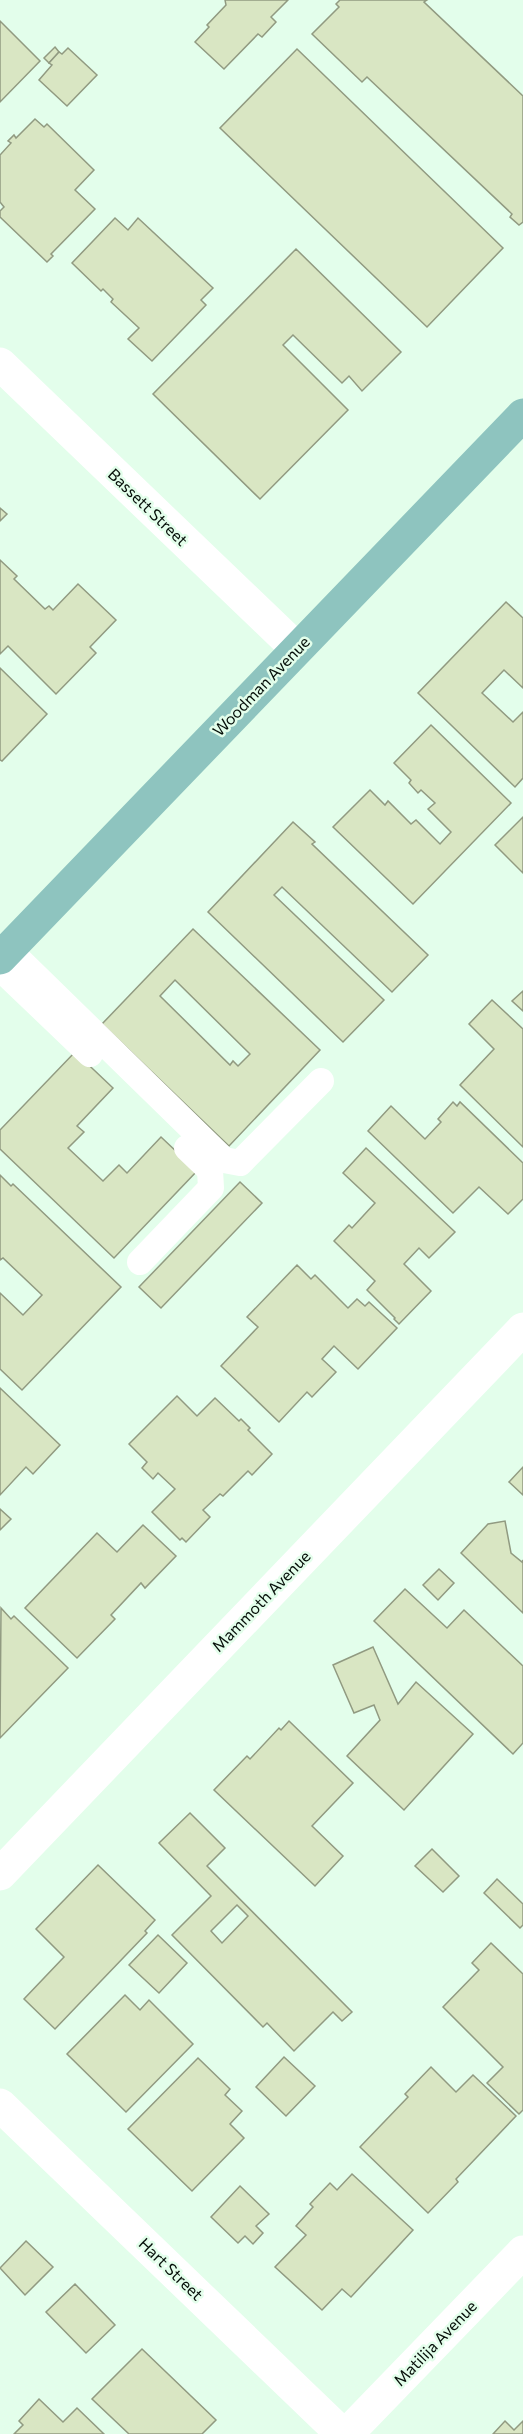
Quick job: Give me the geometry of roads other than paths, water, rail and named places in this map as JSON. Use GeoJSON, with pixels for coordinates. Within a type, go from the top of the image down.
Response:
{"type":"FeatureCollection","features":[{"type":"Feature","properties":{"kind":"main road","name":"Woodman Avenue"},"geometry":{"type":"LineString","coordinates":[[3,958],[296,648],[523,415]]}},
{"type":"Feature","properties":{"kind":"street","name":"Bassett Street"},"geometry":{"type":"LineString","coordinates":[[0,364],[296,648]]}},
{"type":"Feature","properties":{"kind":"street","name":"Mammoth Avenue"},"geometry":{"type":"LineString","coordinates":[[0,1874],[523,1329]]}},
{"type":"Feature","properties":{"kind":"street","name":"Hart Street"},"geometry":{"type":"LineString","coordinates":[[0,2104],[342,2434]]}},
{"type":"Feature","properties":{"kind":"street","name":"Matilija Avenue"},"geometry":{"type":"LineString","coordinates":[[347,2434],[523,2252]]}},
{"type":"Feature","properties":{"kind":"lane"},"geometry":{"type":"LineString","coordinates":[[3,958],[224,1160],[240,1163],[321,1082]]}},
{"type":"Feature","properties":{"kind":"lane"},"geometry":{"type":"LineString","coordinates":[[3,958],[210,1170],[211,1188],[140,1262]]}}]}
